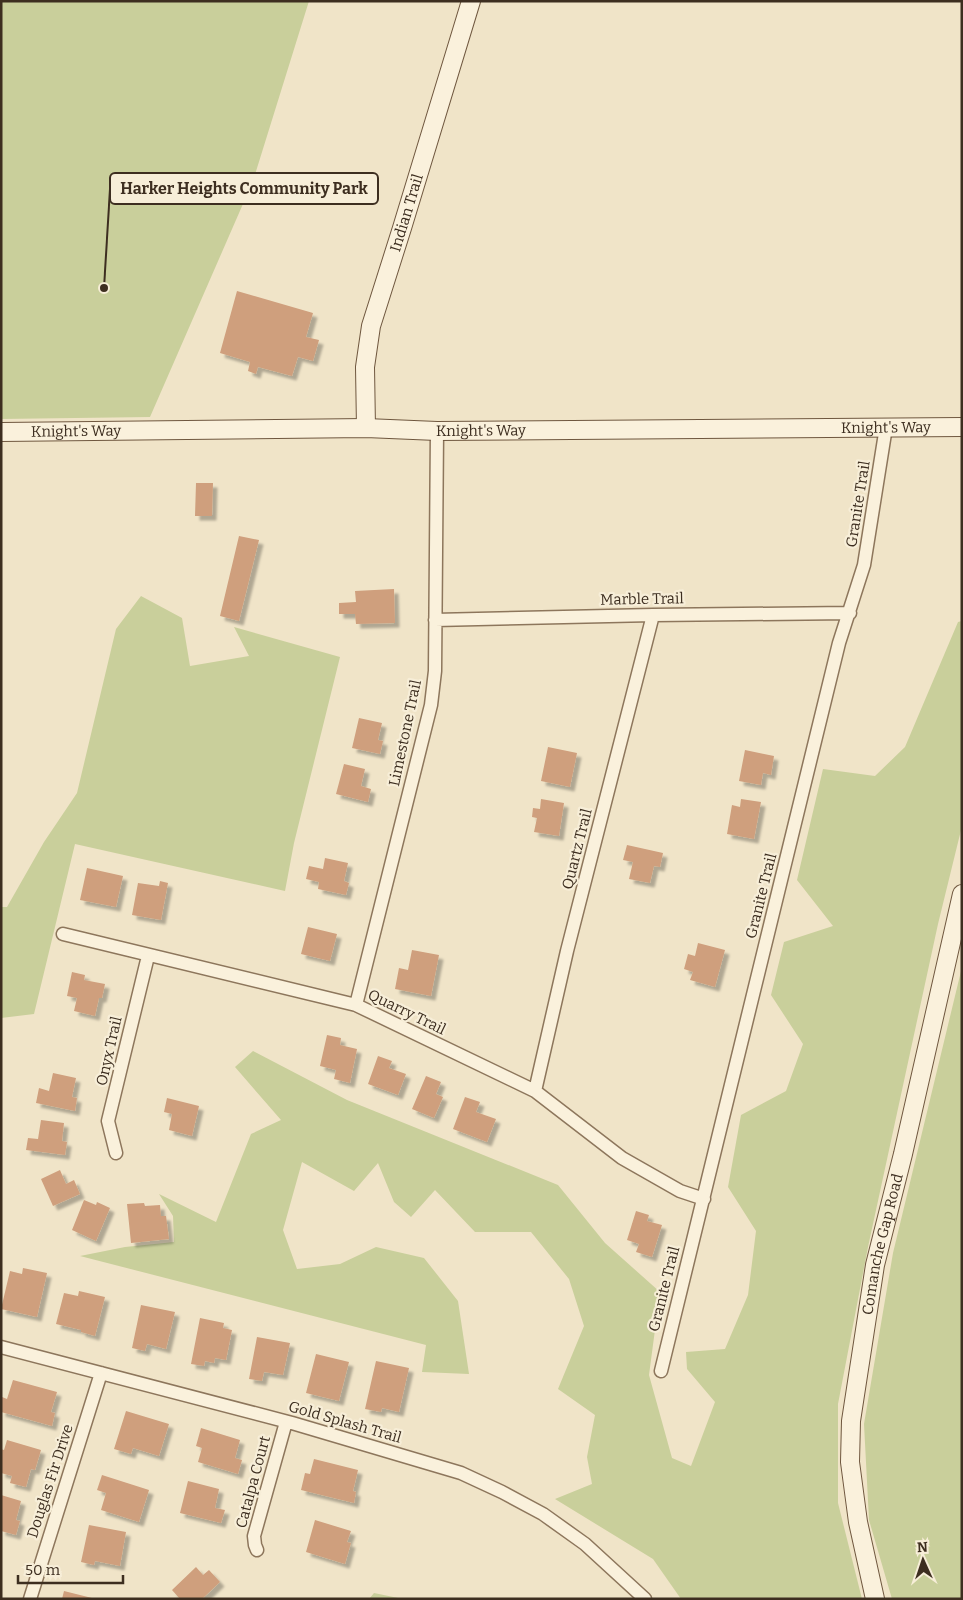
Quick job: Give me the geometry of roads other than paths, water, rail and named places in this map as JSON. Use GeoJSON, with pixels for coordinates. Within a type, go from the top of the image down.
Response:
{"type":"FeatureCollection","features":[{"type":"Feature","properties":{"kind":"street","name":"Indian Trail"},"geometry":{"type":"LineString","coordinates":[[366,428],[365,367],[371,326],[471,1]]}},
{"type":"Feature","properties":{"kind":"street","name":"Granite Trail"},"geometry":{"type":"LineString","coordinates":[[661,1371],[839,643],[864,565],[886,427]]}},
{"type":"Feature","properties":{"kind":"street","name":"Knight's Way"},"geometry":{"type":"LineString","coordinates":[[1,432],[366,428],[437,431],[962,427]]}},
{"type":"Feature","properties":{"kind":"street","name":"Limestone Trail"},"geometry":{"type":"LineString","coordinates":[[356,1005],[431,706],[435,671],[437,431]]}},
{"type":"Feature","properties":{"kind":"street","name":"Marble Trail"},"geometry":{"type":"LineString","coordinates":[[435,620],[850,613]]}},
{"type":"Feature","properties":{"kind":"street","name":"Quartz Trail"},"geometry":{"type":"LineString","coordinates":[[535,1091],[567,951],[653,615]]}},
{"type":"Feature","properties":{"kind":"street","name":"Comanche Gap Road"},"geometry":{"type":"LineString","coordinates":[[875,1599],[858,1522],[850,1462],[851,1421],[875,1265],[962,894]]}},
{"type":"Feature","properties":{"kind":"street","name":"Quarry Trail"},"geometry":{"type":"LineString","coordinates":[[63,934],[356,1005],[535,1091],[622,1158],[680,1191],[704,1199]]}},
{"type":"Feature","properties":{"kind":"street","name":"Onyx Trail"},"geometry":{"type":"LineString","coordinates":[[116,1153],[108,1121],[148,956]]}},
{"type":"Feature","properties":{"kind":"street","name":"Gold Splash Trail"},"geometry":{"type":"LineString","coordinates":[[1,1347],[286,1422],[461,1473],[543,1514],[585,1544],[645,1599]]}},
{"type":"Feature","properties":{"kind":"street","name":"Douglas Fir Drive"},"geometry":{"type":"LineString","coordinates":[[30,1599],[101,1373]]}},
{"type":"Feature","properties":{"kind":"street","name":"Catalpa Court"},"geometry":{"type":"LineString","coordinates":[[258,1550],[255,1545],[254,1536],[286,1422]]}},
{"type":"Feature","properties":{"kind":"place","name":"Harker Heights Community Park"},"geometry":{"type":"Point","coordinates":[104,288]}}]}
